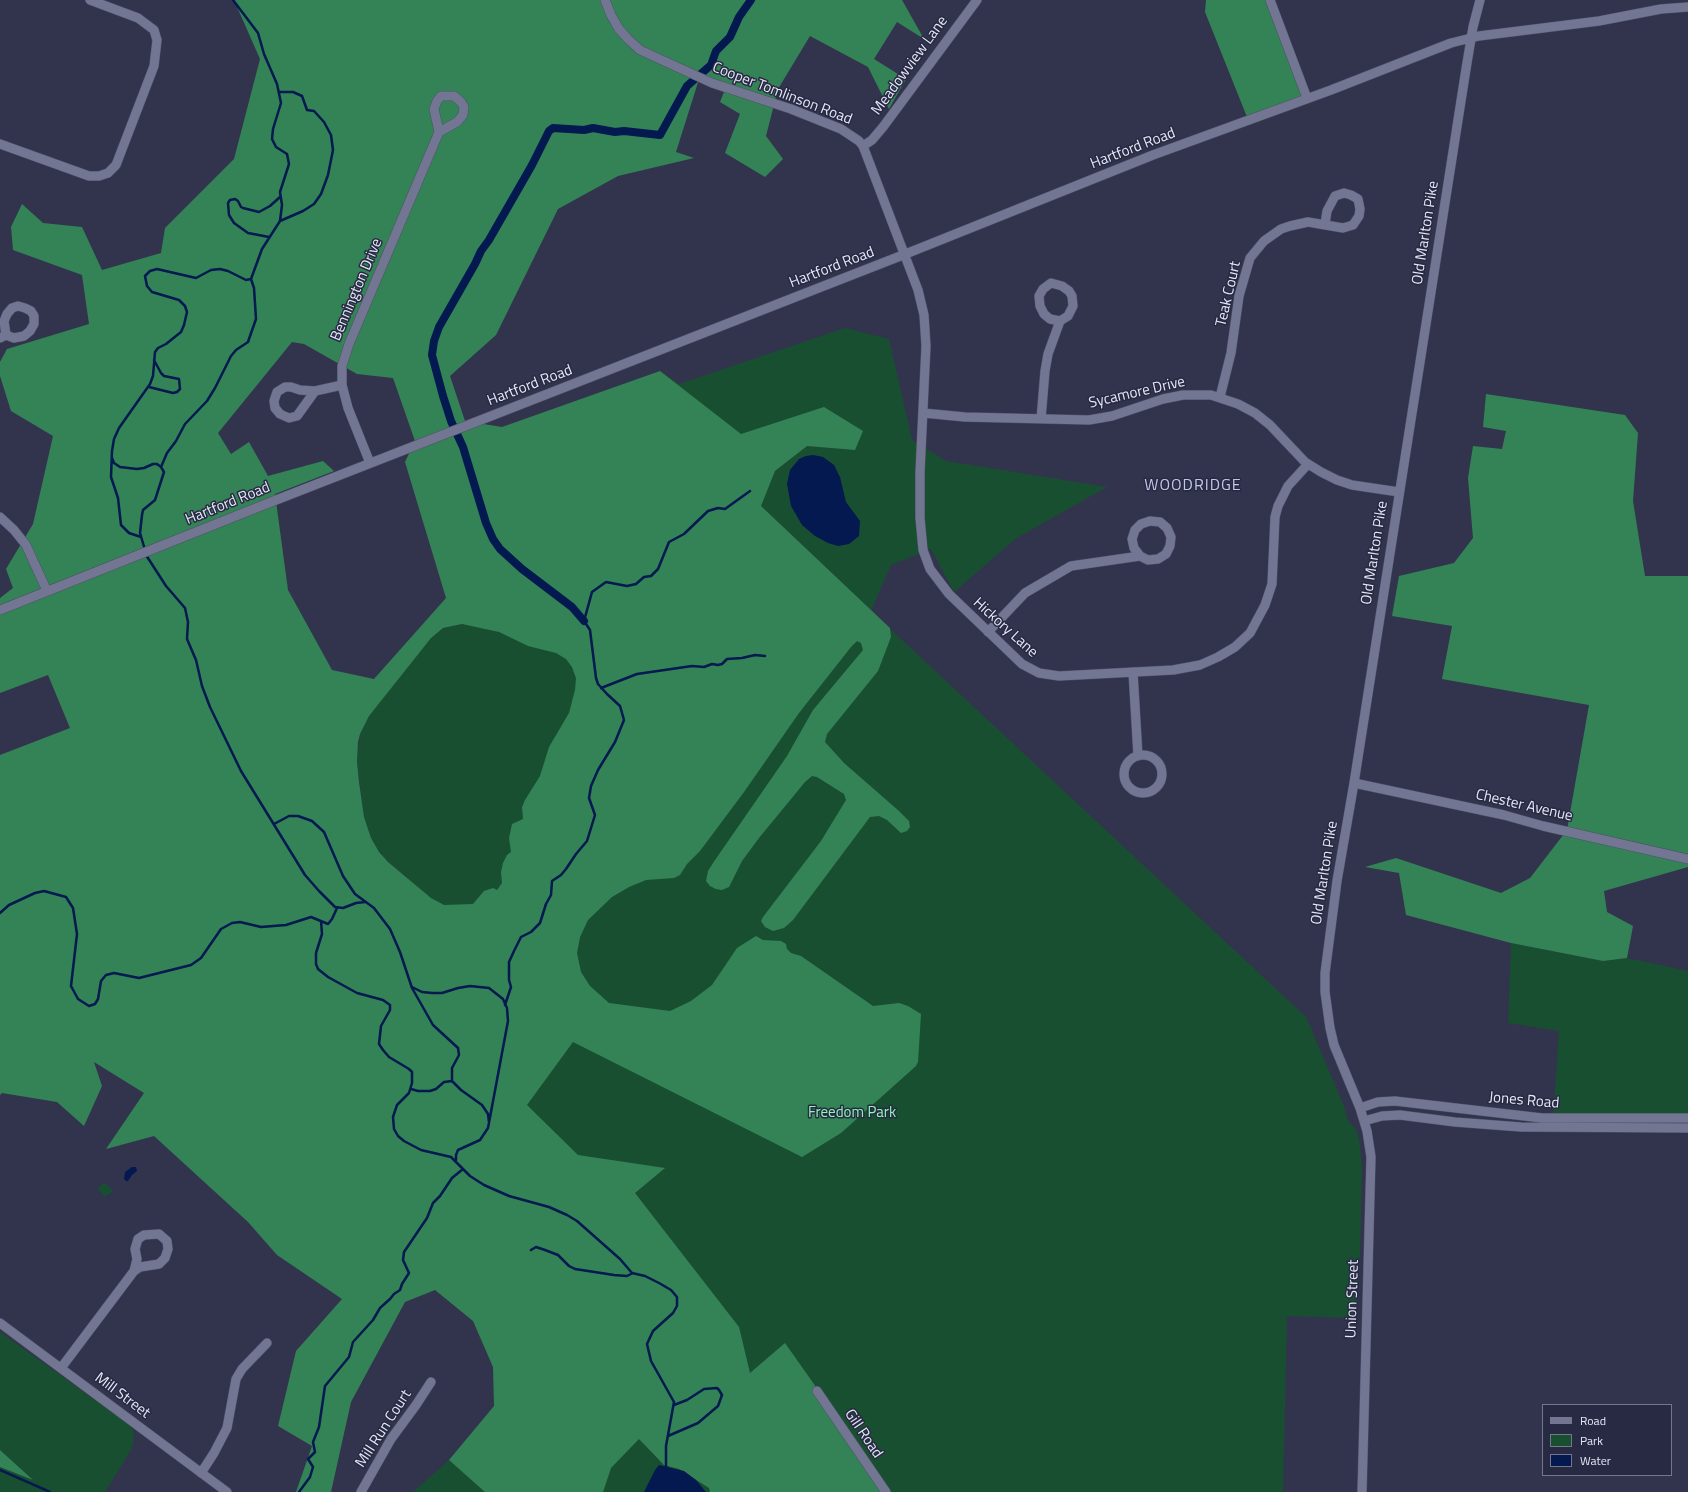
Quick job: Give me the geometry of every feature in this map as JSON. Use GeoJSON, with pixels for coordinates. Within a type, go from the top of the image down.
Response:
{"type":"FeatureCollection","features":[{"type":"Feature","properties":{"kind":"street"},"geometry":{"type":"LineString","coordinates":[[0,144],[89,176],[99,176],[108,173],[116,165],[154,66],[157,40],[154,30],[138,18],[90,0]]}},
{"type":"Feature","properties":{"kind":"street","name":"Cooper Tomlinson Road"},"geometry":{"type":"LineString","coordinates":[[605,0],[619,29],[640,50],[712,83],[791,109],[841,129],[851,135],[863,146],[904,255]]}},
{"type":"Feature","properties":{"kind":"street","name":"Meadowview Lane"},"geometry":{"type":"LineString","coordinates":[[863,146],[872,140],[883,127],[977,0]]}},
{"type":"Feature","properties":{"kind":"street"},"geometry":{"type":"LineString","coordinates":[[1270,0],[1307,98]]}},
{"type":"Feature","properties":{"kind":"street","name":"Old Marlton Pike"},"geometry":{"type":"LineString","coordinates":[[1360,1108],[1334,1045],[1325,992],[1327,954],[1471,37],[1480,0]]}},
{"type":"Feature","properties":{"kind":"street","name":"Hartford Road"},"geometry":{"type":"LineString","coordinates":[[0,610],[370,463],[904,255],[1153,155],[1331,90],[1439,48],[1471,37],[1599,21],[1661,9],[1688,7]]}},
{"type":"Feature","properties":{"kind":"street","name":"Bennington Drive"},"geometry":{"type":"LineString","coordinates":[[370,463],[348,408],[342,385],[342,366],[349,344],[439,132]]}},
{"type":"Feature","properties":{"kind":"street","name":"Teak Court"},"geometry":{"type":"LineString","coordinates":[[1220,397],[1231,353],[1239,296],[1250,258],[1264,241],[1281,230],[1308,222],[1325,224]]}},
{"type":"Feature","properties":{"kind":"street","name":"Hickory Lane"},"geometry":{"type":"LineString","coordinates":[[904,255],[921,300],[925,324],[926,346],[920,518],[923,550],[930,569],[942,585],[1022,664],[1039,673],[1070,676],[1182,669],[1200,665],[1231,650],[1250,633],[1265,605],[1272,584],[1274,525],[1278,506],[1288,486],[1308,464]]}},
{"type":"Feature","properties":{"kind":"street"},"geometry":{"type":"LineString","coordinates":[[1041,419],[1046,363],[1060,321]]}},
{"type":"Feature","properties":{"kind":"street"},"geometry":{"type":"LineString","coordinates":[[315,391],[297,416],[289,418],[280,414],[275,408],[274,401],[277,392],[285,387],[315,391],[342,385]]}},
{"type":"Feature","properties":{"kind":"street","name":"Sycamore Drive"},"geometry":{"type":"LineString","coordinates":[[923,413],[955,417],[1041,419],[1101,418],[1124,413],[1163,399],[1183,395],[1202,394],[1220,397],[1246,408],[1270,425],[1308,464],[1321,472],[1345,483],[1399,492]]}},
{"type":"Feature","properties":{"kind":"street"},"geometry":{"type":"LineString","coordinates":[[0,517],[14,530],[26,545],[47,591]]}},
{"type":"Feature","properties":{"kind":"street"},"geometry":{"type":"LineString","coordinates":[[988,632],[1025,593],[1071,566],[1140,556],[1148,560],[1158,559],[1166,554],[1170,546],[1171,537],[1167,528],[1160,522],[1150,521],[1142,524],[1135,530],[1132,539],[1134,548],[1140,556]]}},
{"type":"Feature","properties":{"kind":"street"},"geometry":{"type":"LineString","coordinates":[[1133,672],[1138,756]]}},
{"type":"Feature","properties":{"kind":"street"},"geometry":{"type":"LineString","coordinates":[[1138,756],[1149,756],[1158,762],[1162,772],[1160,783],[1153,791],[1142,794],[1132,790],[1125,782],[1124,771],[1129,761],[1138,756]]}},
{"type":"Feature","properties":{"kind":"street","name":"Chester Avenue"},"geometry":{"type":"LineString","coordinates":[[1354,783],[1504,815],[1543,826],[1688,859]]}},
{"type":"Feature","properties":{"kind":"street","name":"Jones Road"},"geometry":{"type":"LineString","coordinates":[[1360,1108],[1378,1102],[1395,1101],[1542,1118],[1688,1118]]}},
{"type":"Feature","properties":{"kind":"street","name":"Union Street"},"geometry":{"type":"LineString","coordinates":[[1360,1108],[1369,1146],[1371,1169],[1362,1492]]}},
{"type":"Feature","properties":{"kind":"street","name":"Jones Road"},"geometry":{"type":"LineString","coordinates":[[1364,1121],[1382,1116],[1400,1115],[1455,1122],[1521,1127],[1688,1128]]}},
{"type":"Feature","properties":{"kind":"street"},"geometry":{"type":"LineString","coordinates":[[61,1368],[134,1271],[140,1267],[159,1264],[166,1258],[168,1250],[167,1241],[159,1234],[144,1235],[138,1239],[135,1249],[137,1259],[134,1271]]}},
{"type":"Feature","properties":{"kind":"street","name":"Mill Street"},"geometry":{"type":"LineString","coordinates":[[0,1323],[227,1492]]}},
{"type":"Feature","properties":{"kind":"street"},"geometry":{"type":"LineString","coordinates":[[201,1472],[214,1453],[227,1428],[236,1379],[242,1369],[266,1343]]}},
{"type":"Feature","properties":{"kind":"street","name":"Mill Run Court"},"geometry":{"type":"LineString","coordinates":[[362,1492],[390,1439],[416,1405],[430,1382]]}},
{"type":"Feature","properties":{"kind":"street","name":"Gill Road"},"geometry":{"type":"LineString","coordinates":[[817,1391],[886,1492]]}},
{"type":"Feature","properties":{"kind":"green space"},"geometry":{"type":"Polygon","coordinates":[[[234,0],[902,0],[924,39],[897,22],[874,59],[906,79],[889,109],[868,67],[810,36],[778,89],[766,136],[783,159],[765,177],[725,153],[740,114],[720,102],[726,87],[700,76],[676,152],[694,158],[618,176],[558,209],[496,335],[450,376],[465,421],[502,427],[660,371],[741,434],[824,407],[863,431],[855,450],[807,446],[775,471],[761,506],[890,628],[891,637],[878,671],[827,734],[825,742],[844,763],[909,821],[910,827],[907,831],[901,833],[887,820],[879,816],[870,817],[793,920],[784,928],[773,931],[765,927],[761,921],[763,917],[821,841],[846,800],[844,794],[817,777],[812,776],[805,782],[759,838],[742,861],[729,887],[722,890],[716,889],[710,886],[706,881],[708,871],[713,863],[787,756],[813,710],[863,650],[861,643],[857,641],[799,713],[744,792],[680,875],[674,878],[646,880],[629,887],[612,897],[588,920],[580,937],[577,953],[581,972],[590,986],[609,1003],[670,1011],[691,1001],[712,985],[737,948],[756,936],[763,940],[781,941],[786,944],[787,949],[791,953],[801,956],[873,1006],[899,1003],[908,1006],[921,1014],[918,1062],[916,1066],[841,1133],[802,1157],[573,1042],[527,1105],[578,1155],[665,1168],[635,1193],[739,1327],[750,1373],[785,1343],[890,1492],[710,1492],[709,1488],[679,1469],[664,1465],[639,1439],[611,1468],[603,1492],[485,1492],[449,1460],[494,1406],[493,1367],[473,1321],[435,1290],[405,1302],[351,1402],[331,1492],[296,1492],[312,1446],[278,1426],[296,1351],[342,1299],[277,1255],[248,1222],[154,1136],[106,1149],[144,1093],[94,1062],[102,1086],[84,1126],[57,1102],[2,1093],[0,1095],[0,755],[70,728],[48,675],[0,693],[0,598],[13,588],[6,569],[33,524],[53,436],[11,411],[0,376],[0,362],[7,349],[89,324],[82,275],[13,250],[11,227],[22,204],[43,223],[82,227],[102,270],[161,253],[165,228],[234,159],[260,59],[234,0]],[[292,342],[218,433],[231,454],[249,442],[268,476],[323,461],[334,471],[275,494],[288,590],[332,670],[374,679],[446,598],[405,462],[415,441],[393,378],[357,374],[304,344],[292,342]],[[462,624],[443,628],[431,638],[369,716],[360,734],[358,742],[357,762],[359,782],[364,817],[371,838],[379,852],[388,862],[431,898],[444,905],[473,904],[484,891],[493,888],[497,890],[502,883],[501,872],[503,863],[507,855],[511,852],[509,838],[512,824],[523,819],[522,807],[525,800],[540,776],[549,747],[569,713],[575,690],[576,678],[572,667],[566,659],[556,653],[528,646],[499,632],[462,624]]]}},
{"type":"Feature","properties":{"kind":"green space"},"geometry":{"type":"Polygon","coordinates":[[[1206,0],[1271,0],[1302,97],[1247,117],[1205,12],[1206,0]]]}},
{"type":"Feature","properties":{"kind":"green space","name":"Freedom Park"},"geometry":{"type":"Polygon","coordinates":[[[845,328],[889,339],[912,440],[946,461],[1107,487],[1015,539],[954,592],[931,549],[891,565],[871,611],[1306,1017],[1344,1106],[1348,1121],[1357,1131],[1362,1169],[1360,1252],[1356,1318],[1287,1316],[1283,1492],[413,1492],[533,1386],[408,878],[388,862],[379,852],[371,838],[364,817],[357,762],[360,734],[369,716],[419,651],[443,628],[462,624],[474,625],[499,632],[525,644],[660,371],[679,384],[845,328]],[[741,434],[761,505],[775,471],[807,446],[855,450],[741,434]]]}},
{"type":"Feature","properties":{"kind":"green space"},"geometry":{"type":"Polygon","coordinates":[[[1486,394],[1625,415],[1638,433],[1633,501],[1645,576],[1688,576],[1688,867],[1604,891],[1607,912],[1633,926],[1627,958],[1603,961],[1511,943],[1406,915],[1399,873],[1365,867],[1396,858],[1501,893],[1530,878],[1567,830],[1589,705],[1442,679],[1452,626],[1392,616],[1399,576],[1454,563],[1473,538],[1468,478],[1473,446],[1502,449],[1506,431],[1483,427],[1486,394]]]}},
{"type":"Feature","properties":{"kind":"green space"},"geometry":{"type":"Polygon","coordinates":[[[1511,943],[1603,961],[1627,958],[1688,971],[1688,1122],[1553,1120],[1559,1031],[1508,1023],[1511,943]]]}},
{"type":"Feature","properties":{"kind":"green space"},"geometry":{"type":"Polygon","coordinates":[[[105,1183],[113,1191],[105,1197],[97,1188],[105,1183]]]}},
{"type":"Feature","properties":{"kind":"green space"},"geometry":{"type":"Polygon","coordinates":[[[0,1332],[130,1425],[133,1430],[134,1440],[131,1450],[105,1492],[0,1492],[0,1467],[32,1479],[0,1450],[0,1332]]]}},
{"type":"Feature","properties":{"kind":"green space"},"geometry":{"type":"Polygon","coordinates":[[[0,1450],[33,1480],[0,1467],[0,1450]]]}},
{"type":"Feature","properties":{"kind":"water"},"geometry":{"type":"Polygon","coordinates":[[[813,455],[823,457],[834,465],[840,477],[846,502],[860,521],[859,536],[849,544],[838,546],[828,543],[815,536],[802,525],[791,506],[787,484],[790,470],[799,459],[813,455]]]}},
{"type":"Feature","properties":{"kind":"water"},"geometry":{"type":"Polygon","coordinates":[[[132,1167],[136,1167],[137,1171],[128,1181],[126,1181],[124,1179],[125,1172],[132,1167]]]}},
{"type":"Feature","properties":{"kind":"water"},"geometry":{"type":"Polygon","coordinates":[[[659,1465],[684,1471],[696,1480],[706,1492],[644,1492],[659,1465]]]}},
{"type":"Feature","properties":{"kind":"waterway"},"geometry":{"type":"LineString","coordinates":[[161,467],[167,453],[176,441],[185,424],[207,401],[231,356],[236,350],[248,342],[256,319],[254,288],[251,279],[262,249],[280,221],[282,205],[280,192],[289,164],[287,154],[276,147],[272,139],[273,129],[281,103],[277,84],[264,54],[258,33],[233,0]]}},
{"type":"Feature","properties":{"kind":"waterway"},"geometry":{"type":"LineString","coordinates":[[584,621],[572,607],[522,569],[500,549],[493,539],[486,523],[463,447],[451,421],[443,396],[432,355],[434,341],[439,327],[481,251],[489,240],[532,165],[549,131],[553,128],[584,130],[593,128],[615,132],[624,131],[660,135],[687,86],[711,65],[716,51],[730,37],[739,17],[751,0]]}},
{"type":"Feature","properties":{"kind":"waterway"},"geometry":{"type":"LineString","coordinates":[[280,92],[293,92],[302,96],[307,110],[314,111],[324,122],[331,135],[333,150],[328,175],[321,194],[314,204],[303,211],[280,221]]}},
{"type":"Feature","properties":{"kind":"waterway"},"geometry":{"type":"LineString","coordinates":[[269,237],[248,233],[234,223],[229,215],[228,203],[230,200],[235,199],[241,207],[259,212],[270,206],[280,197]]}},
{"type":"Feature","properties":{"kind":"waterway"},"geometry":{"type":"LineString","coordinates":[[141,537],[129,533],[121,525],[118,498],[111,477],[114,439],[119,428],[150,384],[153,376],[155,352],[158,348],[166,344],[181,332],[187,312],[185,306],[179,300],[152,292],[147,286],[145,276],[150,271],[157,269],[196,278],[211,270],[220,269],[228,271],[246,280],[251,279]]}},
{"type":"Feature","properties":{"kind":"waterway"},"geometry":{"type":"LineString","coordinates":[[149,387],[173,393],[180,389],[179,379],[164,376],[154,360]]}},
{"type":"Feature","properties":{"kind":"waterway"},"geometry":{"type":"LineString","coordinates":[[112,458],[114,463],[120,467],[137,469],[157,464],[164,472],[155,500],[143,510],[140,533],[145,550]]}},
{"type":"Feature","properties":{"kind":"waterway"},"geometry":{"type":"LineString","coordinates":[[505,1005],[511,987],[509,980],[509,962],[521,937],[531,932],[540,923],[546,904],[551,895],[552,881],[561,875],[587,841],[595,815],[589,798],[591,786],[598,770],[615,742],[624,720],[620,706],[598,684],[596,678],[590,630],[584,621],[592,592],[606,582],[627,586],[636,584],[644,577],[651,576],[658,569],[669,542],[684,534],[708,511],[718,508],[725,509],[750,491]]}},
{"type":"Feature","properties":{"kind":"waterway"},"geometry":{"type":"LineString","coordinates":[[146,555],[166,586],[185,608],[188,622],[187,639],[196,660],[202,686],[210,707],[241,771],[305,875],[335,907],[343,908],[356,903],[365,902]]}},
{"type":"Feature","properties":{"kind":"waterway"},"geometry":{"type":"LineString","coordinates":[[601,688],[637,674],[692,666],[704,667],[712,664],[722,664],[727,659],[755,655],[765,656]]}},
{"type":"Feature","properties":{"kind":"waterway"},"geometry":{"type":"LineString","coordinates":[[274,824],[289,816],[298,816],[312,821],[324,832],[343,876],[355,894],[374,908],[390,929],[400,952],[412,988],[433,1025],[458,1048],[459,1055],[452,1068],[452,1081],[461,1090],[482,1105],[488,1114],[489,1122]]}},
{"type":"Feature","properties":{"kind":"waterway"},"geometry":{"type":"LineString","coordinates":[[0,913],[9,905],[35,893],[44,891],[66,897],[73,908],[77,934],[71,986],[78,999],[89,1006],[95,1004],[98,999],[101,981],[106,975],[114,973],[139,978],[191,965],[201,958],[221,929],[232,923],[240,922],[261,927],[286,925],[311,917],[328,924],[337,908]]}},
{"type":"Feature","properties":{"kind":"waterway"},"geometry":{"type":"LineString","coordinates":[[321,921],[322,934],[316,953],[316,964],[318,969],[328,977],[357,993],[383,1000],[390,1005],[390,1010],[381,1026],[379,1044],[389,1057],[412,1072],[412,1083],[409,1093],[397,1105],[393,1117],[394,1129],[398,1136],[421,1150],[451,1157],[470,1176],[484,1185],[509,1196],[549,1207],[567,1215],[577,1221],[620,1259],[632,1273],[645,1276],[659,1283],[671,1290],[677,1297],[677,1306],[673,1313],[653,1331],[647,1344],[651,1361],[674,1402],[666,1446],[666,1468]]}},
{"type":"Feature","properties":{"kind":"waterway"},"geometry":{"type":"LineString","coordinates":[[412,987],[422,992],[432,993],[442,993],[470,986],[489,988],[503,999],[507,1008],[508,1021],[488,1128],[480,1140],[458,1150],[456,1160]]}},
{"type":"Feature","properties":{"kind":"waterway"},"geometry":{"type":"LineString","coordinates":[[411,1089],[418,1091],[430,1091],[436,1089],[444,1082],[452,1081]]}},
{"type":"Feature","properties":{"kind":"waterway"},"geometry":{"type":"LineString","coordinates":[[299,1492],[310,1477],[313,1467],[308,1459],[315,1452],[313,1442],[319,1427],[325,1386],[349,1357],[353,1342],[373,1320],[380,1308],[400,1290],[409,1273],[403,1260],[404,1252],[427,1218],[433,1203],[440,1196],[452,1178],[463,1169]]}},
{"type":"Feature","properties":{"kind":"waterway"},"geometry":{"type":"LineString","coordinates":[[531,1250],[536,1247],[558,1255],[569,1266],[575,1269],[627,1276],[633,1273]]}},
{"type":"Feature","properties":{"kind":"waterway"},"geometry":{"type":"LineString","coordinates":[[668,1436],[698,1423],[718,1406],[722,1395],[717,1388],[704,1389],[687,1400],[674,1405]]}},
{"type":"Feature","properties":{"kind":"waterway"},"geometry":{"type":"LineString","coordinates":[[0,1470],[50,1492]]}},
{"type":"Feature","properties":{"kind":"district","name":"WOODRIDGE"},"geometry":{"type":"Point","coordinates":[1193,486]}}]}
